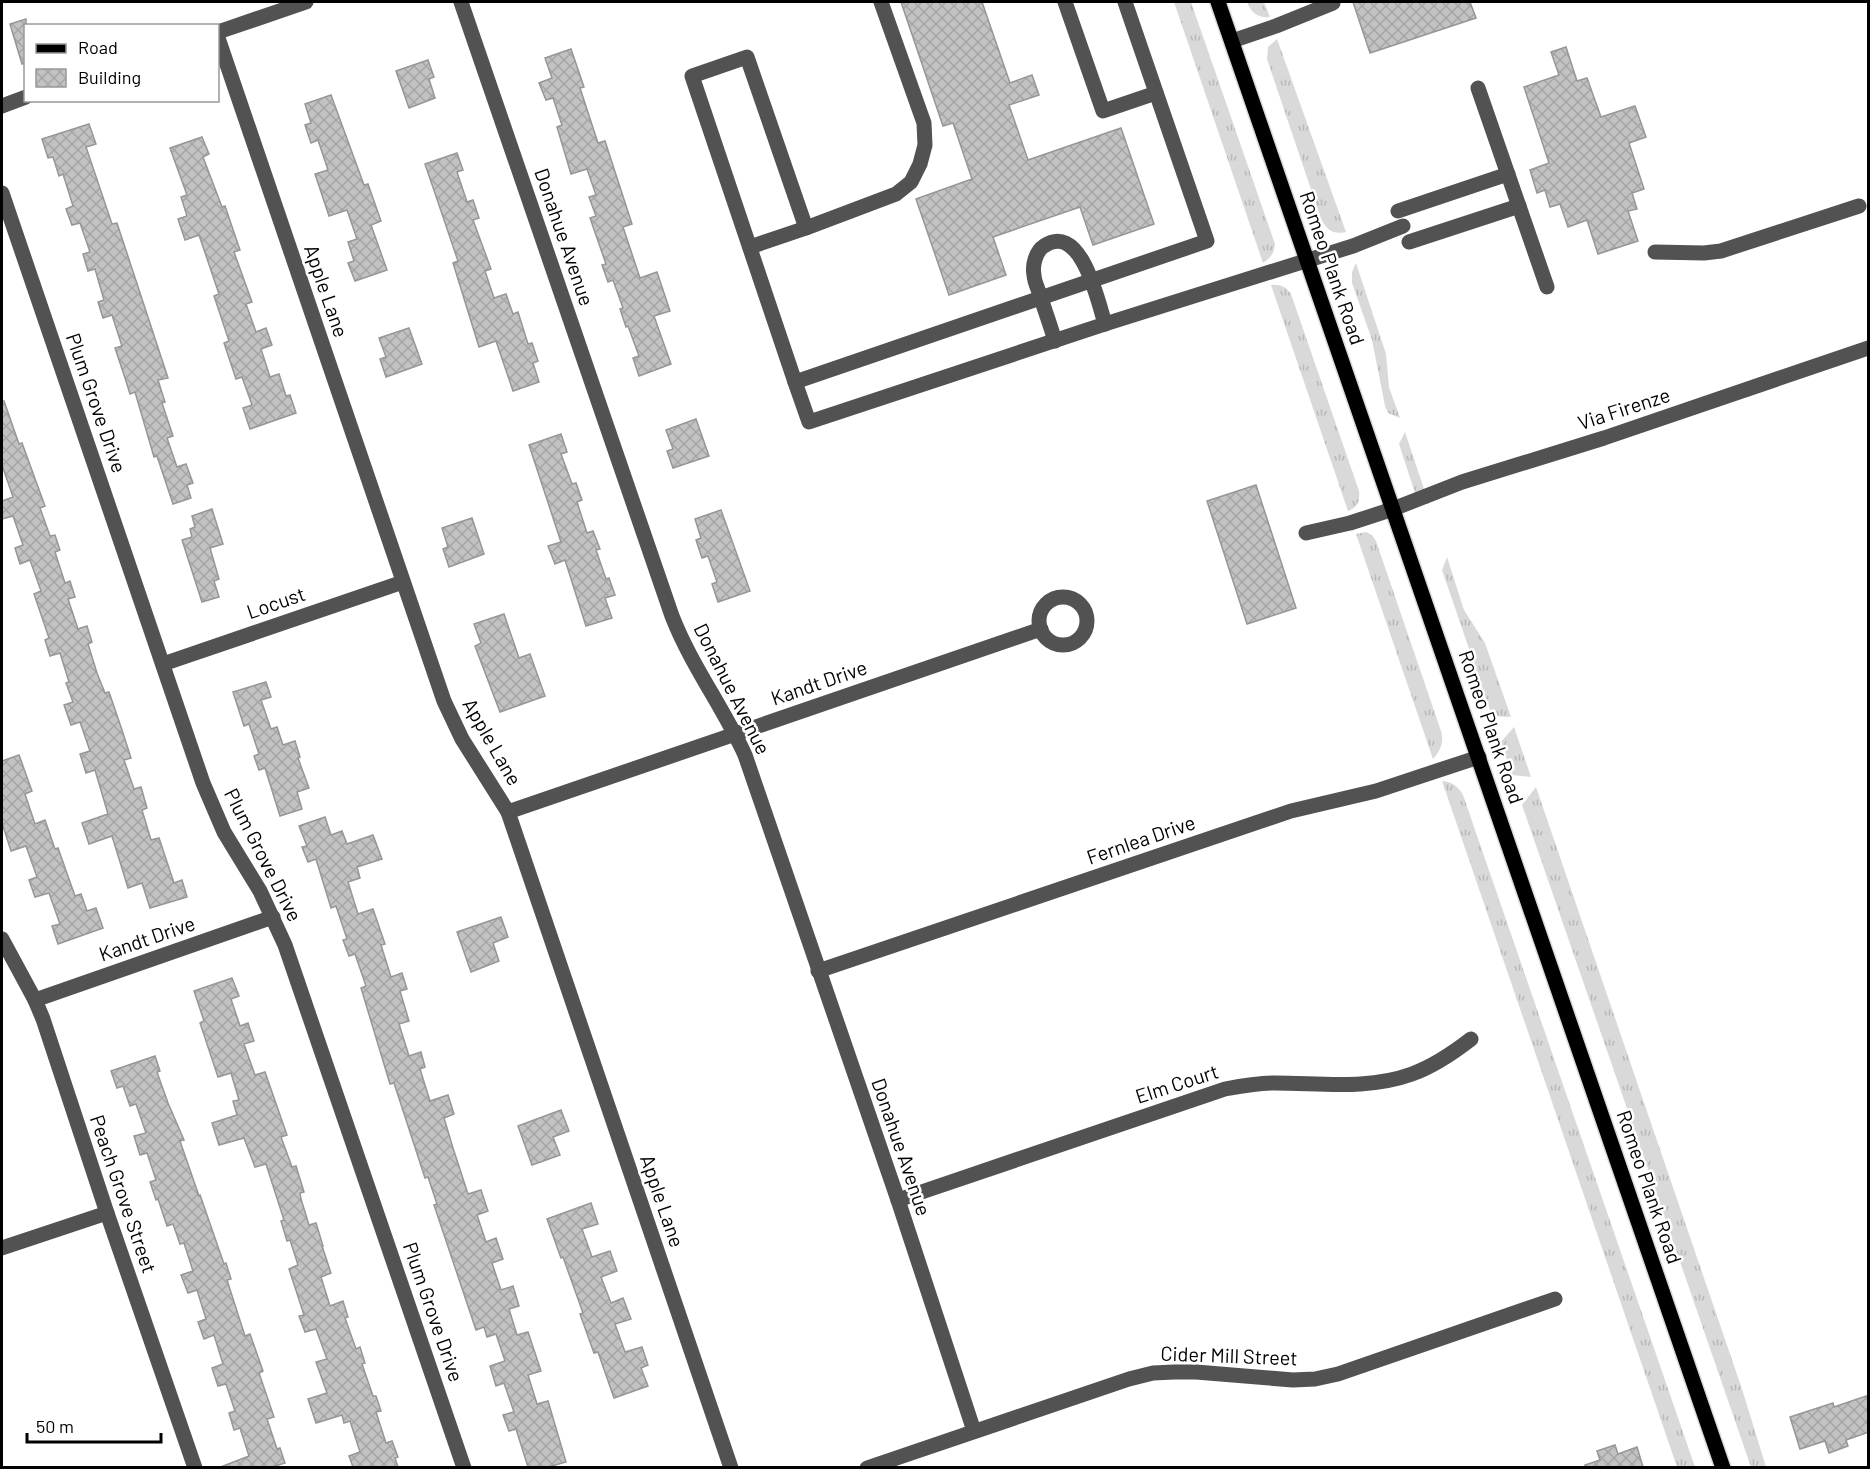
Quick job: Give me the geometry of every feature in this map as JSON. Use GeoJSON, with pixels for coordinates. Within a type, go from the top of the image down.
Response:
{"type":"FeatureCollection","features":[{"type":"Feature","properties":{"kind":"main road","name":"Romeo Plank Road"},"geometry":{"type":"LineString","coordinates":[[1218,2],[1723,1467]]}},
{"type":"Feature","properties":{"kind":"street"},"geometry":{"type":"LineString","coordinates":[[219,32],[306,2]]}},
{"type":"Feature","properties":{"kind":"street","name":"Donahue Avenue"},"geometry":{"type":"LineString","coordinates":[[461,2],[672,616],[689,655],[717,699],[745,755],[974,1431]]}},
{"type":"Feature","properties":{"kind":"street"},"geometry":{"type":"LineString","coordinates":[[750,247],[896,194],[911,182],[920,164],[925,145],[924,123],[881,2]]}},
{"type":"Feature","properties":{"kind":"street"},"geometry":{"type":"LineString","coordinates":[[1065,2],[1103,111],[1156,93]]}},
{"type":"Feature","properties":{"kind":"street"},"geometry":{"type":"LineString","coordinates":[[795,382],[1207,241],[1125,2]]}},
{"type":"Feature","properties":{"kind":"street"},"geometry":{"type":"LineString","coordinates":[[1232,41],[1333,3]]}},
{"type":"Feature","properties":{"kind":"street","name":"Apple Lane"},"geometry":{"type":"LineString","coordinates":[[219,41],[453,721],[508,812],[731,1467]]}},
{"type":"Feature","properties":{"kind":"street"},"geometry":{"type":"LineString","coordinates":[[806,228],[747,57],[693,76],[809,422],[1105,324],[1308,261],[1403,226]]}},
{"type":"Feature","properties":{"kind":"street"},"geometry":{"type":"LineString","coordinates":[[1478,88],[1547,287]]}},
{"type":"Feature","properties":{"kind":"street"},"geometry":{"type":"LineString","coordinates":[[2,106],[24,98]]}},
{"type":"Feature","properties":{"kind":"street"},"geometry":{"type":"LineString","coordinates":[[1398,211],[1508,174]]}},
{"type":"Feature","properties":{"kind":"street","name":"Plum Grove Drive"},"geometry":{"type":"LineString","coordinates":[[2,193],[203,783],[224,832],[260,891],[285,945],[464,1467]]}},
{"type":"Feature","properties":{"kind":"street"},"geometry":{"type":"LineString","coordinates":[[1409,242],[1519,206]]}},
{"type":"Feature","properties":{"kind":"street"},"geometry":{"type":"LineString","coordinates":[[1655,252],[1721,251],[1859,206]]}},
{"type":"Feature","properties":{"kind":"street"},"geometry":{"type":"LineString","coordinates":[[1055,341],[1034,275],[1034,261],[1041,248],[1050,242],[1061,241],[1074,248],[1083,258],[1105,324]]}},
{"type":"Feature","properties":{"kind":"street","name":"Via Firenze"},"geometry":{"type":"LineString","coordinates":[[1306,533],[1350,523],[1393,509],[1462,482],[1604,438],[1869,348]]}},
{"type":"Feature","properties":{"kind":"street","name":"Locust"},"geometry":{"type":"LineString","coordinates":[[163,664],[404,582]]}},
{"type":"Feature","properties":{"kind":"street","name":"Kandt Drive"},"geometry":{"type":"LineString","coordinates":[[508,812],[1041,629]]}},
{"type":"Feature","properties":{"kind":"street","name":"Fernlea Drive"},"geometry":{"type":"LineString","coordinates":[[818,970],[1291,811],[1368,794],[1479,757]]}},
{"type":"Feature","properties":{"kind":"street","name":"Kandt Drive"},"geometry":{"type":"LineString","coordinates":[[35,1000],[273,917]]}},
{"type":"Feature","properties":{"kind":"street","name":"Peach Grove Street"},"geometry":{"type":"LineString","coordinates":[[2,939],[35,1000],[195,1467]]}},
{"type":"Feature","properties":{"kind":"street","name":"Elm Court"},"geometry":{"type":"LineString","coordinates":[[897,1200],[1225,1089],[1272,1083],[1336,1085],[1390,1080],[1412,1074],[1434,1064],[1472,1039]]}},
{"type":"Feature","properties":{"kind":"street"},"geometry":{"type":"LineString","coordinates":[[2,1248],[107,1213]]}},
{"type":"Feature","properties":{"kind":"street","name":"Cider Mill Street"},"geometry":{"type":"LineString","coordinates":[[867,1467],[1153,1373],[1196,1372],[1293,1380],[1315,1379],[1338,1374],[1555,1299]]}},
{"type":"Feature","properties":{"kind":"green space"},"geometry":{"type":"Polygon","coordinates":[[[1174,2],[1191,2],[1275,244],[1272,255],[1263,263],[1174,2]]]}},
{"type":"Feature","properties":{"kind":"green space"},"geometry":{"type":"Polygon","coordinates":[[[1247,2],[1264,2],[1270,17],[1255,14],[1247,2]]]}},
{"type":"Feature","properties":{"kind":"green space"},"geometry":{"type":"Polygon","coordinates":[[[1277,39],[1346,232],[1331,231],[1321,219],[1267,59],[1268,47],[1277,39]]]}},
{"type":"Feature","properties":{"kind":"green space"},"geometry":{"type":"Polygon","coordinates":[[[1356,263],[1386,354],[1389,387],[1400,418],[1388,413],[1385,406],[1372,340],[1352,283],[1352,272],[1356,263]]]}},
{"type":"Feature","properties":{"kind":"green space"},"geometry":{"type":"Polygon","coordinates":[[[1271,285],[1283,286],[1291,294],[1359,491],[1358,503],[1348,511],[1271,285]]]}},
{"type":"Feature","properties":{"kind":"green space"},"geometry":{"type":"Polygon","coordinates":[[[1405,432],[1429,504],[1417,499],[1399,444],[1405,432]]]}},
{"type":"Feature","properties":{"kind":"green space"},"geometry":{"type":"Polygon","coordinates":[[[1366,532],[1376,541],[1441,731],[1441,746],[1433,759],[1356,534],[1366,532]]]}},
{"type":"Feature","properties":{"kind":"green space"},"geometry":{"type":"Polygon","coordinates":[[[1447,557],[1464,610],[1485,643],[1511,717],[1492,716],[1442,570],[1447,557]]]}},
{"type":"Feature","properties":{"kind":"green space"},"geometry":{"type":"Polygon","coordinates":[[[1514,727],[1531,777],[1512,775],[1501,742],[1514,727]]]}},
{"type":"Feature","properties":{"kind":"green space"},"geometry":{"type":"Polygon","coordinates":[[[1442,781],[1454,785],[1463,795],[1695,1467],[1677,1467],[1442,781]]]}},
{"type":"Feature","properties":{"kind":"green space"},"geometry":{"type":"Polygon","coordinates":[[[1536,787],[1742,1389],[1766,1467],[1751,1467],[1522,805],[1536,787]]]}},
{"type":"Feature","properties":{"kind":"building"},"geometry":{"type":"Polygon","coordinates":[[[901,2],[982,2],[1010,83],[1032,75],[1039,95],[1009,105],[1028,160],[1121,128],[1154,224],[1093,245],[1080,207],[993,237],[1006,275],[949,295],[916,199],[972,179],[953,123],[943,126],[901,2]]]}},
{"type":"Feature","properties":{"kind":"building"},"geometry":{"type":"Polygon","coordinates":[[[1353,2],[1470,2],[1476,18],[1370,53],[1353,2]]]}},
{"type":"Feature","properties":{"kind":"building"},"geometry":{"type":"Polygon","coordinates":[[[26,19],[24,64],[22,64],[10,24],[26,19]]]}},
{"type":"Feature","properties":{"kind":"building"},"geometry":{"type":"Polygon","coordinates":[[[1566,47],[1577,81],[1587,78],[1601,117],[1635,106],[1646,137],[1629,143],[1644,189],[1632,193],[1637,209],[1628,211],[1638,241],[1598,254],[1587,220],[1568,227],[1560,204],[1550,207],[1545,190],[1537,193],[1530,170],[1549,163],[1524,87],[1559,75],[1551,52],[1566,47]]]}},
{"type":"Feature","properties":{"kind":"building"},"geometry":{"type":"Polygon","coordinates":[[[571,49],[584,87],[580,88],[598,143],[605,141],[632,224],[623,227],[640,278],[657,272],[670,311],[654,316],[671,364],[639,376],[633,358],[639,356],[628,326],[626,327],[620,309],[623,308],[613,280],[608,282],[602,265],[606,264],[590,218],[596,216],[589,197],[596,195],[587,169],[571,174],[557,127],[562,125],[553,98],[546,100],[539,83],[552,78],[545,58],[571,49]]]}},
{"type":"Feature","properties":{"kind":"building"},"geometry":{"type":"Polygon","coordinates":[[[428,60],[434,77],[429,79],[435,98],[409,108],[396,71],[428,60]]]}},
{"type":"Feature","properties":{"kind":"building"},"geometry":{"type":"Polygon","coordinates":[[[331,95],[364,185],[368,184],[381,221],[371,225],[387,270],[355,281],[348,263],[354,261],[348,242],[357,239],[347,210],[329,216],[315,174],[328,170],[318,140],[311,143],[305,125],[311,123],[305,104],[331,95]]]}},
{"type":"Feature","properties":{"kind":"building"},"geometry":{"type":"Polygon","coordinates":[[[89,124],[96,144],[86,147],[112,224],[117,223],[168,378],[158,380],[165,402],[162,403],[173,436],[167,438],[177,467],[186,464],[193,483],[187,485],[191,498],[173,504],[157,456],[154,457],[135,392],[130,394],[115,348],[122,346],[112,315],[103,318],[98,302],[104,300],[95,269],[88,271],[83,254],[90,252],[80,223],[72,225],[66,209],[73,206],[63,174],[59,176],[53,157],[48,158],[42,139],[89,124]]]}},
{"type":"Feature","properties":{"kind":"building"},"geometry":{"type":"Polygon","coordinates":[[[202,137],[209,154],[203,157],[222,207],[225,206],[240,250],[234,252],[252,302],[246,304],[256,332],[266,328],[272,345],[261,349],[270,377],[279,374],[286,396],[290,395],[296,413],[250,429],[243,408],[252,405],[242,377],[236,379],[224,343],[229,341],[214,296],[219,294],[199,235],[185,240],[178,219],[187,216],[181,197],[187,195],[170,148],[202,137]]]}},
{"type":"Feature","properties":{"kind":"building"},"geometry":{"type":"Polygon","coordinates":[[[457,153],[463,170],[457,172],[467,202],[473,200],[479,218],[473,220],[491,269],[485,271],[494,298],[506,294],[513,314],[518,312],[528,344],[532,343],[538,361],[533,363],[539,382],[513,391],[496,341],[479,347],[453,263],[458,261],[425,164],[457,153]]]}},
{"type":"Feature","properties":{"kind":"building"},"geometry":{"type":"Polygon","coordinates":[[[409,328],[422,364],[386,377],[380,359],[386,357],[379,338],[409,328]]]}},
{"type":"Feature","properties":{"kind":"building"},"geometry":{"type":"Polygon","coordinates":[[[4,401],[45,506],[40,508],[50,536],[55,535],[60,550],[55,552],[65,583],[70,581],[75,597],[68,599],[78,629],[87,626],[92,642],[88,644],[97,673],[105,693],[109,692],[122,730],[131,758],[124,760],[134,789],[141,787],[147,808],[142,810],[151,840],[159,838],[174,883],[182,880],[187,897],[150,908],[142,883],[128,888],[112,836],[89,844],[82,823],[108,814],[95,770],[86,773],[80,754],[90,751],[80,722],[71,725],[64,705],[73,702],[66,683],[69,682],[60,653],[50,656],[45,640],[49,638],[34,594],[41,591],[30,560],[20,564],[15,548],[23,545],[13,516],[2,519],[2,501],[13,497],[2,465],[2,402],[4,401]]]}},
{"type":"Feature","properties":{"kind":"building"},"geometry":{"type":"Polygon","coordinates":[[[696,419],[709,456],[673,468],[667,451],[673,449],[666,430],[696,419]]]}},
{"type":"Feature","properties":{"kind":"building"},"geometry":{"type":"Polygon","coordinates":[[[561,434],[567,452],[561,454],[572,484],[576,483],[582,500],[577,502],[587,533],[593,531],[600,549],[596,550],[606,579],[609,578],[615,595],[605,598],[612,618],[586,626],[565,560],[555,564],[548,546],[561,542],[529,445],[561,434]]]}},
{"type":"Feature","properties":{"kind":"building"},"geometry":{"type":"Polygon","coordinates":[[[1256,485],[1296,608],[1247,624],[1207,501],[1256,485]]]}},
{"type":"Feature","properties":{"kind":"building"},"geometry":{"type":"Polygon","coordinates":[[[212,509],[223,544],[210,548],[219,579],[214,581],[219,597],[202,602],[182,540],[192,537],[190,529],[195,527],[192,516],[212,509]]]}},
{"type":"Feature","properties":{"kind":"building"},"geometry":{"type":"Polygon","coordinates":[[[721,510],[750,591],[718,602],[712,584],[717,582],[708,556],[702,558],[696,540],[701,538],[695,519],[721,510]]]}},
{"type":"Feature","properties":{"kind":"building"},"geometry":{"type":"Polygon","coordinates":[[[472,518],[484,554],[449,567],[443,549],[448,547],[442,528],[472,518]]]}},
{"type":"Feature","properties":{"kind":"building"},"geometry":{"type":"Polygon","coordinates":[[[504,614],[519,658],[530,654],[545,696],[500,712],[475,646],[481,643],[474,624],[504,614]]]}},
{"type":"Feature","properties":{"kind":"building"},"geometry":{"type":"Polygon","coordinates":[[[266,682],[271,697],[261,700],[271,729],[277,727],[283,745],[295,741],[300,757],[298,758],[309,788],[297,792],[302,809],[280,816],[265,768],[259,770],[254,756],[259,754],[249,724],[244,726],[233,692],[266,682]]]}},
{"type":"Feature","properties":{"kind":"building"},"geometry":{"type":"Polygon","coordinates":[[[19,755],[32,791],[25,794],[35,824],[45,820],[55,849],[58,848],[75,896],[81,894],[87,911],[96,908],[103,928],[58,944],[52,926],[60,924],[49,893],[35,897],[29,880],[37,877],[26,846],[11,851],[2,823],[2,761],[19,755]]]}},
{"type":"Feature","properties":{"kind":"building"},"geometry":{"type":"Polygon","coordinates":[[[325,817],[331,835],[342,831],[347,844],[373,835],[382,859],[357,867],[360,878],[348,882],[358,914],[373,909],[385,944],[381,945],[391,977],[402,973],[407,989],[400,991],[409,1021],[399,1024],[409,1056],[421,1052],[425,1067],[420,1069],[430,1101],[448,1095],[454,1114],[444,1118],[453,1148],[468,1194],[481,1190],[488,1211],[477,1215],[486,1242],[496,1238],[503,1259],[492,1263],[501,1290],[513,1286],[519,1306],[509,1309],[517,1335],[528,1332],[541,1371],[528,1375],[537,1404],[548,1401],[566,1462],[548,1467],[528,1467],[516,1429],[509,1431],[503,1415],[514,1412],[504,1383],[496,1386],[490,1366],[505,1361],[496,1334],[487,1337],[484,1327],[476,1330],[434,1205],[437,1204],[428,1177],[425,1178],[394,1083],[390,1084],[361,988],[366,986],[355,954],[349,956],[343,940],[347,939],[336,906],[331,908],[316,859],[308,862],[302,847],[307,846],[299,826],[325,817]]]}},
{"type":"Feature","properties":{"kind":"building"},"geometry":{"type":"Polygon","coordinates":[[[501,917],[508,937],[493,943],[499,961],[471,972],[457,932],[501,917]]]}},
{"type":"Feature","properties":{"kind":"building"},"geometry":{"type":"Polygon","coordinates":[[[232,978],[239,996],[231,999],[240,1026],[248,1023],[254,1041],[244,1044],[255,1075],[265,1072],[287,1135],[281,1137],[292,1167],[296,1166],[304,1192],[300,1193],[309,1225],[316,1223],[323,1246],[331,1273],[321,1277],[330,1306],[343,1301],[348,1317],[345,1318],[356,1349],[360,1347],[365,1363],[362,1364],[381,1411],[376,1412],[386,1443],[392,1441],[398,1457],[395,1458],[398,1467],[353,1467],[349,1456],[360,1452],[350,1421],[344,1423],[342,1415],[316,1423],[308,1399],[327,1393],[316,1362],[327,1359],[316,1329],[305,1332],[299,1316],[304,1315],[289,1269],[298,1265],[290,1240],[287,1241],[281,1221],[284,1220],[266,1164],[255,1167],[244,1138],[219,1145],[212,1123],[237,1115],[233,1101],[239,1100],[231,1073],[218,1077],[200,1023],[204,1021],[194,991],[232,978]]]}},
{"type":"Feature","properties":{"kind":"building"},"geometry":{"type":"Polygon","coordinates":[[[155,1056],[160,1071],[157,1072],[184,1140],[180,1141],[224,1264],[226,1263],[231,1279],[227,1280],[245,1336],[250,1334],[263,1371],[259,1373],[274,1417],[267,1419],[277,1449],[280,1448],[285,1463],[272,1467],[223,1466],[249,1456],[240,1428],[234,1430],[229,1413],[235,1411],[226,1384],[218,1386],[212,1368],[223,1364],[214,1335],[204,1339],[198,1322],[206,1319],[197,1290],[188,1293],[181,1275],[193,1271],[184,1243],[180,1244],[173,1224],[167,1226],[150,1182],[156,1180],[147,1153],[140,1155],[134,1136],[146,1133],[136,1104],[130,1106],[123,1086],[117,1088],[111,1071],[155,1056]]]}},
{"type":"Feature","properties":{"kind":"building"},"geometry":{"type":"Polygon","coordinates":[[[561,1110],[569,1131],[553,1137],[560,1155],[532,1165],[518,1126],[561,1110]]]}},
{"type":"Feature","properties":{"kind":"building"},"geometry":{"type":"Polygon","coordinates":[[[591,1203],[598,1224],[582,1229],[592,1257],[610,1251],[617,1271],[601,1277],[611,1303],[623,1298],[631,1319],[615,1324],[625,1352],[642,1347],[648,1365],[641,1368],[648,1386],[614,1398],[598,1352],[594,1353],[580,1314],[583,1313],[547,1219],[591,1203]]]}},
{"type":"Feature","properties":{"kind":"building"},"geometry":{"type":"Polygon","coordinates":[[[1869,1395],[1869,1432],[1846,1440],[1848,1446],[1829,1453],[1825,1441],[1800,1449],[1790,1417],[1833,1403],[1834,1407],[1869,1395]]]}},
{"type":"Feature","properties":{"kind":"building"},"geometry":{"type":"Polygon","coordinates":[[[1615,1445],[1618,1454],[1637,1447],[1643,1467],[1585,1467],[1585,1465],[1600,1460],[1597,1451],[1615,1445]]]}}]}
